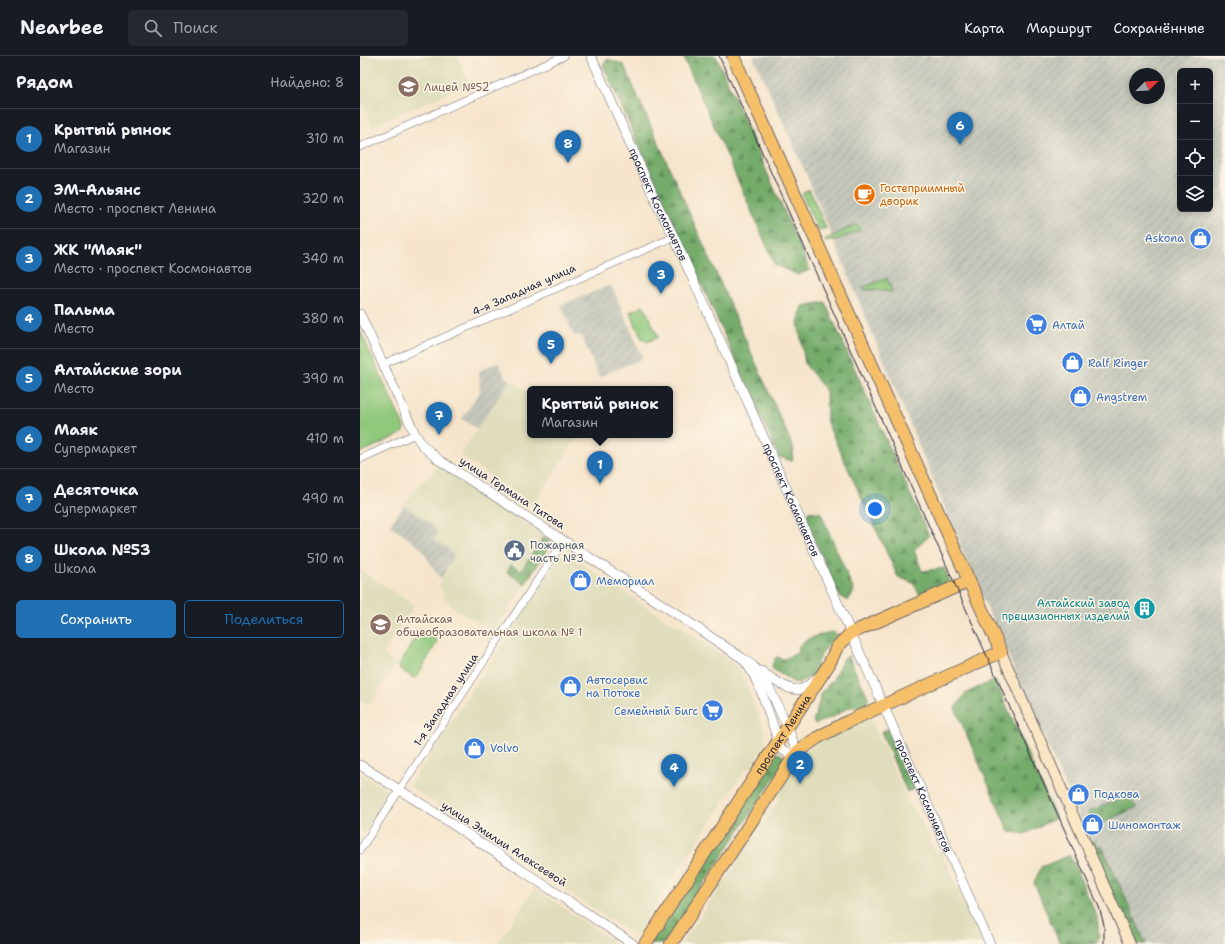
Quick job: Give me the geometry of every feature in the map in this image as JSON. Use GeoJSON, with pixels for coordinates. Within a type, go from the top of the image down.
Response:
{"type":"FeatureCollection","features":[{"type":"Feature","properties":{"kind":"main road"},"geometry":{"type":"LineString","coordinates":[[734,56],[1130,944]]}},
{"type":"Feature","properties":{"kind":"main road","name":"проспект Ленина"},"geometry":{"type":"LineString","coordinates":[[645,944],[821,675],[837,647],[851,634],[969,581]]}},
{"type":"Feature","properties":{"kind":"main road","name":"проспект Ленина"},"geometry":{"type":"LineString","coordinates":[[671,944],[797,752],[823,735],[849,721],[1001,652]]}},
{"type":"Feature","properties":{"kind":"main road"},"geometry":{"type":"LineString","coordinates":[[1121,923],[1126,944]]}},
{"type":"Feature","properties":{"kind":"street"},"geometry":{"type":"LineString","coordinates":[[360,147],[564,56]]}},
{"type":"Feature","properties":{"kind":"street","name":"проспект Космонавтов"},"geometry":{"type":"LineString","coordinates":[[591,56],[659,208],[674,237],[990,944]]}},
{"type":"Feature","properties":{"kind":"street","name":"4-я Западная улица"},"geometry":{"type":"LineString","coordinates":[[383,364],[674,237]]}},
{"type":"Feature","properties":{"kind":"street","name":"улица Германа Титова"},"geometry":{"type":"LineString","coordinates":[[360,314],[415,434],[423,446],[439,460],[753,666]]}},
{"type":"Feature","properties":{"kind":"street"},"geometry":{"type":"LineString","coordinates":[[360,459],[415,434]]}},
{"type":"Feature","properties":{"kind":"street","name":"1-я Западная улица"},"geometry":{"type":"LineString","coordinates":[[360,850],[563,541]]}},
{"type":"Feature","properties":{"kind":"street"},"geometry":{"type":"LineString","coordinates":[[742,658],[751,669],[776,731],[776,744],[790,754],[797,752],[787,726],[765,679],[753,666]]}},
{"type":"Feature","properties":{"kind":"street"},"geometry":{"type":"LineString","coordinates":[[753,666],[783,685],[794,690],[803,688],[821,675]]}},
{"type":"Feature","properties":{"kind":"street","name":"улица Эмилии Алексеевой"},"geometry":{"type":"LineString","coordinates":[[360,765],[633,944]]}},
{"type":"Feature","properties":{"kind":"shaded area","name":"Лицей №52"},"geometry":{"type":"Polygon","coordinates":[[[360,56],[458,56],[469,83],[373,126],[360,97],[360,56]]]}},
{"type":"Feature","properties":{"kind":"shaded area"},"geometry":{"type":"Polygon","coordinates":[[[753,56],[1225,56],[1225,944],[1135,944],[971,571],[807,176],[753,56]]]}},
{"type":"Feature","properties":{"kind":"shaded area"},"geometry":{"type":"Polygon","coordinates":[[[611,285],[643,358],[599,377],[581,335],[574,336],[561,305],[611,285]]]}},
{"type":"Feature","properties":{"kind":"shaded area"},"geometry":{"type":"Polygon","coordinates":[[[498,362],[505,377],[510,380],[477,429],[462,419],[480,392],[479,371],[498,362]]]}},
{"type":"Feature","properties":{"kind":"shaded area"},"geometry":{"type":"Polygon","coordinates":[[[510,380],[527,391],[527,438],[577,438],[533,505],[460,455],[510,380]]]}},
{"type":"Feature","properties":{"kind":"shaded area"},"geometry":{"type":"Polygon","coordinates":[[[438,465],[544,536],[549,541],[550,546],[494,632],[453,607],[445,599],[439,585],[451,563],[446,547],[433,539],[433,526],[404,505],[420,483],[430,475],[438,465]]]}},
{"type":"Feature","properties":{"kind":"shaded area"},"geometry":{"type":"Polygon","coordinates":[[[404,505],[433,526],[438,533],[434,540],[446,547],[454,556],[441,580],[421,548],[390,525],[404,505]]]}},
{"type":"Feature","properties":{"kind":"shaded area"},"geometry":{"type":"Polygon","coordinates":[[[567,554],[669,622],[681,627],[736,665],[741,673],[765,731],[766,743],[751,767],[745,770],[635,936],[409,786],[561,556],[567,554]]]}},
{"type":"Feature","properties":{"kind":"shaded area","name":"Алтайская общеобразовательная школа № 1"},"geometry":{"type":"Polygon","coordinates":[[[360,570],[414,605],[383,654],[397,664],[369,705],[360,700],[360,570]]]}},
{"type":"Feature","properties":{"kind":"shaded area"},"geometry":{"type":"Polygon","coordinates":[[[870,716],[907,800],[921,820],[936,854],[941,852],[983,944],[682,944],[780,799],[779,790],[793,768],[806,752],[820,742],[870,716]]]}},
{"type":"Feature","properties":{"kind":"shaded area"},"geometry":{"type":"Polygon","coordinates":[[[360,772],[386,790],[388,797],[364,834],[360,831],[360,772]]]}},
{"type":"Feature","properties":{"kind":"shaded area"},"geometry":{"type":"Polygon","coordinates":[[[535,888],[616,944],[497,944],[535,888]]]}},
{"type":"Feature","properties":{"kind":"green space"},"geometry":{"type":"Polygon","coordinates":[[[683,56],[716,56],[810,270],[798,275],[775,265],[683,56]]]}},
{"type":"Feature","properties":{"kind":"green space"},"geometry":{"type":"Polygon","coordinates":[[[608,59],[624,65],[794,449],[792,461],[779,457],[603,65],[608,59]]]}},
{"type":"Feature","properties":{"kind":"green space"},"geometry":{"type":"Polygon","coordinates":[[[809,189],[826,228],[820,230],[817,229],[802,195],[809,189]]]}},
{"type":"Feature","properties":{"kind":"green space"},"geometry":{"type":"Polygon","coordinates":[[[855,225],[859,226],[861,230],[840,239],[825,242],[826,239],[855,225]]]}},
{"type":"Feature","properties":{"kind":"green space"},"geometry":{"type":"Polygon","coordinates":[[[887,278],[892,290],[891,292],[864,290],[862,288],[887,278]]]}},
{"type":"Feature","properties":{"kind":"green space"},"geometry":{"type":"Polygon","coordinates":[[[825,302],[929,536],[914,550],[922,571],[944,568],[951,584],[920,595],[913,583],[898,577],[827,423],[826,391],[805,364],[798,322],[802,306],[825,302]]]}},
{"type":"Feature","properties":{"kind":"green space"},"geometry":{"type":"Polygon","coordinates":[[[644,306],[658,337],[648,342],[642,339],[630,312],[644,306]]]}},
{"type":"Feature","properties":{"kind":"green space"},"geometry":{"type":"Polygon","coordinates":[[[360,330],[404,427],[403,432],[399,435],[360,453],[360,330]]]}},
{"type":"Feature","properties":{"kind":"green space"},"geometry":{"type":"Polygon","coordinates":[[[809,511],[821,513],[854,591],[848,601],[840,597],[805,519],[809,511]]]}},
{"type":"Feature","properties":{"kind":"green space"},"geometry":{"type":"Polygon","coordinates":[[[544,536],[549,541],[550,546],[525,584],[507,572],[511,565],[521,571],[544,536]]]}},
{"type":"Feature","properties":{"kind":"green space"},"geometry":{"type":"Polygon","coordinates":[[[420,630],[436,639],[437,642],[417,677],[414,678],[400,669],[399,665],[420,630]]]}},
{"type":"Feature","properties":{"kind":"green space"},"geometry":{"type":"Polygon","coordinates":[[[833,632],[837,634],[835,642],[827,646],[817,662],[816,672],[811,678],[807,678],[798,683],[793,682],[773,669],[772,665],[776,657],[784,659],[797,653],[799,646],[803,642],[811,638],[833,632]]]}},
{"type":"Feature","properties":{"kind":"green space"},"geometry":{"type":"Polygon","coordinates":[[[849,656],[867,694],[867,703],[865,706],[850,707],[833,717],[815,724],[813,722],[822,692],[832,681],[844,658],[849,656]]]}},
{"type":"Feature","properties":{"kind":"green space"},"geometry":{"type":"Polygon","coordinates":[[[995,680],[1056,818],[1025,834],[1009,832],[955,708],[966,693],[995,680]]]}},
{"type":"Feature","properties":{"kind":"green space"},"geometry":{"type":"Polygon","coordinates":[[[890,728],[916,788],[907,792],[881,732],[890,728]]]}},
{"type":"Feature","properties":{"kind":"green space"},"geometry":{"type":"Polygon","coordinates":[[[779,753],[784,756],[784,763],[664,944],[649,944],[774,755],[779,753]]]}},
{"type":"Feature","properties":{"kind":"green space"},"geometry":{"type":"Polygon","coordinates":[[[1128,798],[1137,807],[1095,826],[1088,812],[1112,802],[1128,798]]]}},
{"type":"Feature","properties":{"kind":"green space"},"geometry":{"type":"Polygon","coordinates":[[[1095,841],[1098,847],[1102,846],[1146,944],[1133,944],[1090,842],[1095,841]]]}},
{"type":"Feature","properties":{"kind":"green space"},"geometry":{"type":"Polygon","coordinates":[[[1070,855],[1097,917],[1099,937],[1096,944],[1060,944],[1034,883],[1041,867],[1070,855]]]}},
{"type":"Feature","properties":{"kind":"tram line"},"geometry":{"type":"LineString","coordinates":[[719,56],[1099,907],[1104,925],[1104,944]]}},
{"type":"Feature","properties":{"kind":"place","name":"Лицей №52"},"geometry":{"type":"Point","coordinates":[409,87]}},
{"type":"Feature","properties":{"kind":"place","name":"Маяк"},"geometry":{"type":"Point","coordinates":[960,145]}},
{"type":"Feature","properties":{"kind":"place","name":"Школа №53"},"geometry":{"type":"Point","coordinates":[568,163]}},
{"type":"Feature","properties":{"kind":"place","name":"Гостеприимный дворик"},"geometry":{"type":"Point","coordinates":[864,194]}},
{"type":"Feature","properties":{"kind":"place","name":"Askona"},"geometry":{"type":"Point","coordinates":[1200,238]}},
{"type":"Feature","properties":{"kind":"place","name":"ЖК \"Маяк\""},"geometry":{"type":"Point","coordinates":[661,294]}},
{"type":"Feature","properties":{"kind":"place","name":"Алтай"},"geometry":{"type":"Point","coordinates":[1037,325]}},
{"type":"Feature","properties":{"kind":"place","name":"Ralf Ringer"},"geometry":{"type":"Point","coordinates":[1072,363]}},
{"type":"Feature","properties":{"kind":"place","name":"Алтайские зори"},"geometry":{"type":"Point","coordinates":[551,364]}},
{"type":"Feature","properties":{"kind":"place","name":"Angstrem"},"geometry":{"type":"Point","coordinates":[1081,397]}},
{"type":"Feature","properties":{"kind":"place","name":"Десяточка"},"geometry":{"type":"Point","coordinates":[439,435]}},
{"type":"Feature","properties":{"kind":"place","name":"Крытый рынок"},"geometry":{"type":"Point","coordinates":[600,484]}},
{"type":"Feature","properties":{"kind":"place","name":"Пожарная часть №3"},"geometry":{"type":"Point","coordinates":[515,551]}},
{"type":"Feature","properties":{"kind":"place","name":"Мемориал"},"geometry":{"type":"Point","coordinates":[580,581]}},
{"type":"Feature","properties":{"kind":"place","name":"Алтайский завод прецизионных изделий"},"geometry":{"type":"Point","coordinates":[1145,609]}},
{"type":"Feature","properties":{"kind":"place","name":"Алтайская общеобразовательная школа № 1"},"geometry":{"type":"Point","coordinates":[381,625]}},
{"type":"Feature","properties":{"kind":"place","name":"Автосервис на Потоке"},"geometry":{"type":"Point","coordinates":[571,686]}},
{"type":"Feature","properties":{"kind":"place","name":"Семейный Бигс"},"geometry":{"type":"Point","coordinates":[713,711]}},
{"type":"Feature","properties":{"kind":"place","name":"Volvo"},"geometry":{"type":"Point","coordinates":[475,748]}},
{"type":"Feature","properties":{"kind":"place","name":"ЭМ-Альянс"},"geometry":{"type":"Point","coordinates":[800,784]}},
{"type":"Feature","properties":{"kind":"place","name":"Пальма"},"geometry":{"type":"Point","coordinates":[674,787]}},
{"type":"Feature","properties":{"kind":"place","name":"Подкова"},"geometry":{"type":"Point","coordinates":[1079,794]}},
{"type":"Feature","properties":{"kind":"place","name":"Шиномонтаж"},"geometry":{"type":"Point","coordinates":[1093,825]}}]}
